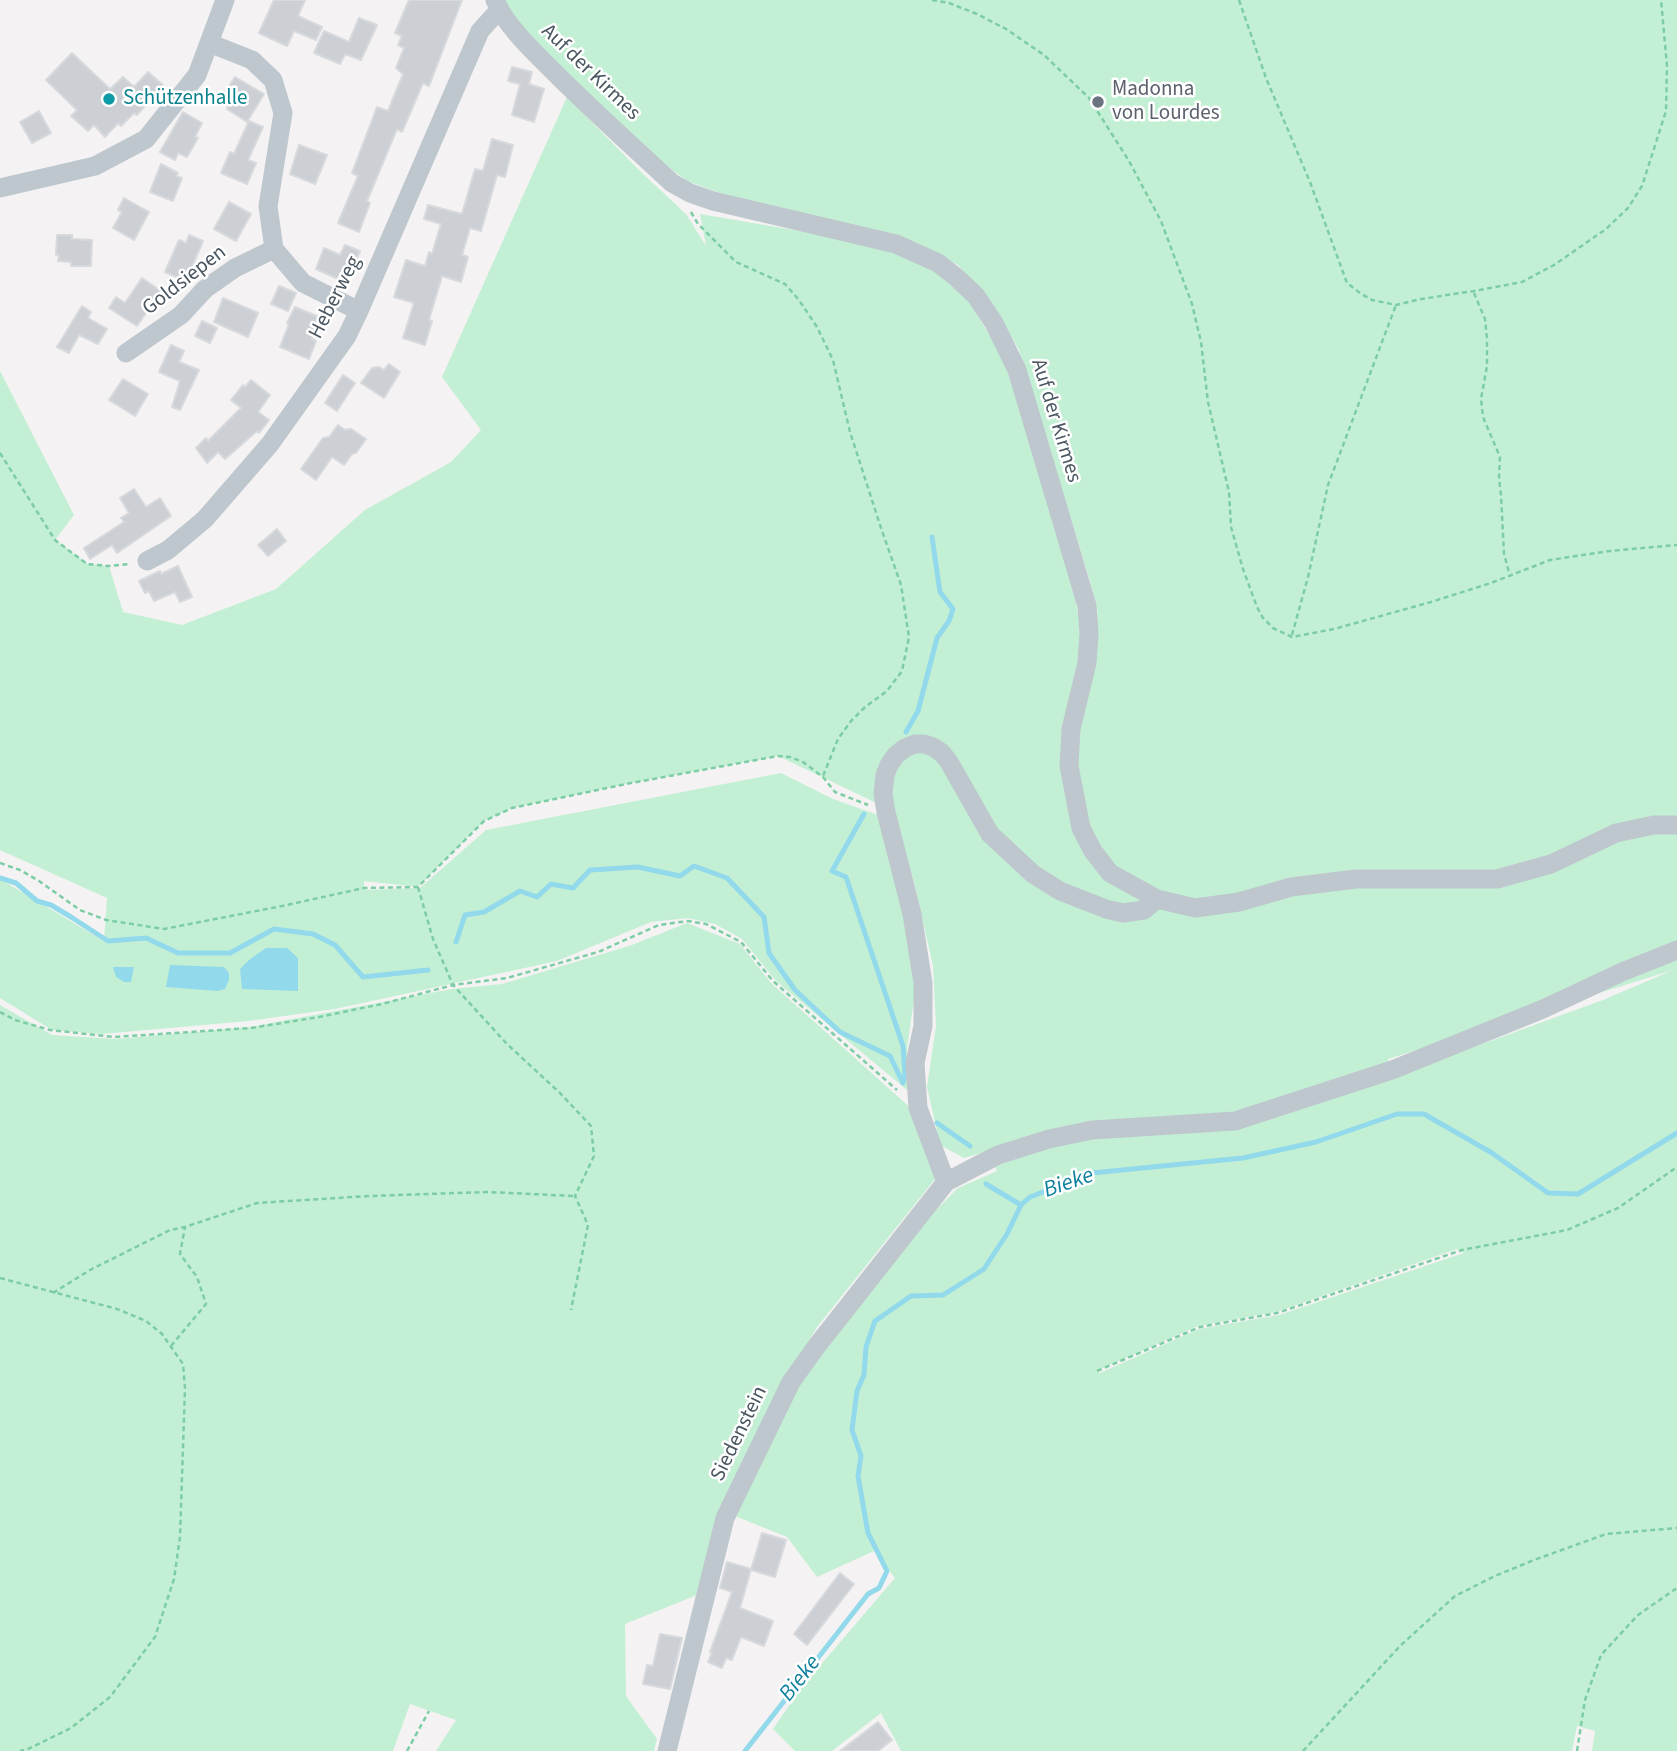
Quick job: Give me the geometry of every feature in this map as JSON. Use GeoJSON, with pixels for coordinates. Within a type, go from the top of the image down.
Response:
{"type":"FeatureCollection","features":[{"type":"Feature","properties":{"kind":"street"},"geometry":{"type":"LineString","coordinates":[[0,188],[95,166],[146,139],[197,75],[225,0]]}},
{"type":"Feature","properties":{"kind":"street","name":"Auf der Kirmes"},"geometry":{"type":"LineString","coordinates":[[497,5],[529,47],[672,183],[713,201],[896,244],[938,263],[976,296],[994,323],[1017,370],[1087,606],[1087,663],[1071,729],[1069,766],[1081,828],[1093,851],[1110,873],[1157,899],[1195,908],[1240,902],[1291,887],[1356,879],[1497,879],[1552,863],[1616,833],[1654,825],[1677,825]]}},
{"type":"Feature","properties":{"kind":"street","name":"Heberweg"},"geometry":{"type":"LineString","coordinates":[[146,561],[169,550],[205,519],[270,444],[346,335],[359,311],[480,31],[497,5]]}},
{"type":"Feature","properties":{"kind":"street"},"geometry":{"type":"LineString","coordinates":[[209,43],[252,60],[273,80],[283,113],[268,206],[274,249],[303,283],[359,311]]}},
{"type":"Feature","properties":{"kind":"street","name":"Goldsiepen"},"geometry":{"type":"LineString","coordinates":[[126,353],[181,315],[205,289],[235,268],[274,249]]}},
{"type":"Feature","properties":{"kind":"street"},"geometry":{"type":"LineString","coordinates":[[1157,899],[1143,910],[1123,913],[1060,891],[1033,874],[990,834],[942,753],[933,747],[915,744],[896,755],[885,775],[883,794],[912,914],[923,983],[923,1026],[915,1063],[918,1108],[946,1182],[998,1155],[1081,1132],[1235,1121],[1392,1070],[1543,1009],[1677,950]]}},
{"type":"Feature","properties":{"kind":"street","name":"Siedenstein"},"geometry":{"type":"LineString","coordinates":[[667,1751],[725,1518],[791,1382],[946,1182]]}},
{"type":"Feature","properties":{"kind":"path"},"geometry":{"type":"LineString","coordinates":[[932,0],[949,3],[977,14],[1006,29],[1044,55],[1089,98],[1129,161],[1161,222],[1192,304],[1201,342],[1208,402],[1229,492],[1231,527],[1257,607],[1273,628],[1292,637],[1334,629],[1431,602],[1550,560],[1677,545]]}},
{"type":"Feature","properties":{"kind":"path"},"geometry":{"type":"LineString","coordinates":[[1239,0],[1266,78],[1310,183],[1347,283],[1372,300],[1396,305],[1522,282],[1554,265],[1606,229],[1628,208],[1642,186],[1665,111],[1667,66],[1661,0]]}},
{"type":"Feature","properties":{"kind":"path"},"geometry":{"type":"LineString","coordinates":[[672,183],[698,224],[736,262],[785,284],[817,327],[833,360],[850,432],[901,585],[909,637],[902,671],[887,691],[865,706],[851,721],[838,739],[822,777]]}},
{"type":"Feature","properties":{"kind":"path"},"geometry":{"type":"LineString","coordinates":[[1474,291],[1485,319],[1487,339],[1487,366],[1480,399],[1483,417],[1500,457],[1504,554],[1510,576]]}},
{"type":"Feature","properties":{"kind":"path"},"geometry":{"type":"LineString","coordinates":[[1292,637],[1328,485],[1396,305]]}},
{"type":"Feature","properties":{"kind":"path"},"geometry":{"type":"LineString","coordinates":[[0,453],[55,540],[87,564],[109,566],[146,561]]}},
{"type":"Feature","properties":{"kind":"path"},"geometry":{"type":"LineString","coordinates":[[0,863],[20,870],[88,914],[106,920],[164,929],[365,888],[418,887],[484,821],[512,808],[778,756],[803,762],[835,792],[886,812]]}},
{"type":"Feature","properties":{"kind":"path"},"geometry":{"type":"LineString","coordinates":[[418,887],[433,939],[453,985],[507,1044],[591,1126],[594,1156],[575,1196],[588,1225],[571,1310]]}},
{"type":"Feature","properties":{"kind":"path"},"geometry":{"type":"LineString","coordinates":[[0,1012],[15,1020],[50,1030],[114,1037],[251,1028],[382,1004],[453,985],[507,978],[598,952],[659,925],[688,921],[706,924],[741,942],[773,981],[918,1108]]}},
{"type":"Feature","properties":{"kind":"path"},"geometry":{"type":"LineString","coordinates":[[1097,1371],[1200,1327],[1277,1313],[1462,1250],[1567,1230],[1618,1208],[1677,1167]]}},
{"type":"Feature","properties":{"kind":"path"},"geometry":{"type":"LineString","coordinates":[[53,1293],[90,1270],[170,1230],[257,1203],[487,1192],[575,1196]]}},
{"type":"Feature","properties":{"kind":"path"},"geometry":{"type":"LineString","coordinates":[[171,1346],[206,1304],[197,1277],[180,1254],[185,1227]]}},
{"type":"Feature","properties":{"kind":"path"},"geometry":{"type":"LineString","coordinates":[[0,1278],[117,1309],[146,1321],[162,1334],[183,1364],[185,1388],[180,1537],[174,1579],[155,1637],[110,1697],[71,1728],[20,1751]]}},
{"type":"Feature","properties":{"kind":"path"},"geometry":{"type":"LineString","coordinates":[[1303,1751],[1400,1646],[1455,1596],[1495,1576],[1606,1534],[1677,1528]]}},
{"type":"Feature","properties":{"kind":"path"},"geometry":{"type":"LineString","coordinates":[[1577,1751],[1585,1700],[1601,1655],[1638,1615],[1677,1588]]}},
{"type":"Feature","properties":{"kind":"path"},"geometry":{"type":"LineString","coordinates":[[407,1751],[429,1711]]}},
{"type":"Feature","properties":{"kind":"green space"},"geometry":{"type":"Polygon","coordinates":[[[505,0],[1677,0],[1677,1751],[1592,1751],[1595,1731],[1577,1726],[1572,1751],[901,1751],[881,1713],[832,1751],[795,1751],[773,1729],[801,1688],[895,1578],[874,1551],[817,1577],[787,1537],[735,1516],[795,1389],[933,1213],[958,1188],[997,1171],[988,1151],[964,1158],[940,1145],[927,1087],[936,1026],[933,966],[914,882],[889,809],[778,756],[512,808],[484,821],[418,887],[364,881],[364,890],[420,888],[486,830],[781,773],[833,799],[881,816],[906,914],[915,993],[907,1048],[907,1090],[776,981],[742,939],[715,924],[688,918],[651,922],[557,961],[335,1009],[248,1021],[102,1034],[52,1030],[0,998],[0,879],[104,941],[107,898],[0,850],[0,371],[74,515],[55,540],[88,564],[109,566],[123,612],[182,625],[276,589],[365,510],[451,462],[481,430],[442,377],[567,97],[686,214],[706,246],[700,214],[835,237],[905,256],[960,286],[1005,361],[1072,579],[1080,624],[1098,614],[1019,350],[992,303],[958,265],[901,236],[723,194],[687,181],[644,149],[534,42],[507,7],[505,0]],[[1673,970],[1388,1059],[1397,1075],[1603,1000],[1673,970]],[[1457,1249],[1276,1312],[1198,1326],[1096,1371],[1100,1373],[1199,1329],[1279,1315],[1464,1253],[1457,1249]]]}},
{"type":"Feature","properties":{"kind":"green space"},"geometry":{"type":"Polygon","coordinates":[[[687,923],[740,944],[771,983],[914,1111],[935,1179],[817,1327],[785,1381],[697,1595],[625,1624],[626,1696],[657,1739],[654,1751],[436,1751],[456,1720],[410,1704],[393,1751],[0,1751],[0,1005],[52,1035],[116,1039],[250,1027],[452,989],[502,984],[632,945],[687,923]]]}},
{"type":"Feature","properties":{"kind":"water"},"geometry":{"type":"Polygon","coordinates":[[[266,948],[287,948],[298,958],[298,991],[242,989],[240,969],[266,948]]]}},
{"type":"Feature","properties":{"kind":"water"},"geometry":{"type":"Polygon","coordinates":[[[170,965],[224,967],[229,973],[229,980],[225,989],[218,991],[166,987],[170,965]]]}},
{"type":"Feature","properties":{"kind":"water"},"geometry":{"type":"Polygon","coordinates":[[[113,967],[134,967],[131,982],[124,982],[116,977],[113,967]]]}},
{"type":"Feature","properties":{"kind":"building"},"geometry":{"type":"Polygon","coordinates":[[[274,0],[305,0],[298,16],[322,27],[316,40],[294,31],[287,46],[259,33],[274,0]]]}},
{"type":"Feature","properties":{"kind":"building"},"geometry":{"type":"Polygon","coordinates":[[[409,0],[462,0],[429,86],[423,83],[402,132],[397,129],[367,201],[370,203],[359,232],[338,223],[358,176],[352,173],[377,107],[388,111],[403,74],[396,68],[404,48],[398,45],[402,36],[395,33],[409,0]]]}},
{"type":"Feature","properties":{"kind":"building"},"geometry":{"type":"Polygon","coordinates":[[[359,18],[377,25],[361,60],[345,54],[340,64],[314,53],[324,31],[349,42],[359,18]]]}},
{"type":"Feature","properties":{"kind":"building","name":"Schützenhalle"},"geometry":{"type":"Polygon","coordinates":[[[72,53],[110,89],[123,77],[134,87],[148,72],[163,85],[137,115],[134,113],[121,126],[118,123],[105,137],[94,125],[88,131],[71,116],[77,110],[46,80],[72,53]]]}},
{"type":"Feature","properties":{"kind":"building"},"geometry":{"type":"Polygon","coordinates":[[[512,67],[532,72],[529,84],[544,89],[534,122],[512,115],[520,84],[508,81],[512,67]]]}},
{"type":"Feature","properties":{"kind":"building"},"geometry":{"type":"Polygon","coordinates":[[[235,77],[264,94],[247,122],[219,101],[235,77]]]}},
{"type":"Feature","properties":{"kind":"building"},"geometry":{"type":"Polygon","coordinates":[[[39,111],[51,133],[32,143],[20,122],[39,111]]]}},
{"type":"Feature","properties":{"kind":"building"},"geometry":{"type":"Polygon","coordinates":[[[183,112],[202,123],[195,137],[198,138],[187,157],[178,153],[175,160],[160,152],[183,112]]]}},
{"type":"Feature","properties":{"kind":"building"},"geometry":{"type":"Polygon","coordinates":[[[249,121],[263,127],[248,160],[256,163],[247,184],[221,173],[230,152],[234,154],[249,121]]]}},
{"type":"Feature","properties":{"kind":"building"},"geometry":{"type":"Polygon","coordinates":[[[492,139],[513,145],[505,177],[497,175],[481,231],[470,228],[462,255],[468,257],[461,282],[442,276],[425,345],[403,338],[414,303],[394,297],[406,260],[425,266],[429,252],[432,254],[441,224],[424,219],[428,205],[462,214],[475,169],[483,171],[492,139]]]}},
{"type":"Feature","properties":{"kind":"building"},"geometry":{"type":"Polygon","coordinates":[[[299,145],[327,155],[315,184],[290,174],[299,145]]]}},
{"type":"Feature","properties":{"kind":"building"},"geometry":{"type":"Polygon","coordinates":[[[161,164],[182,178],[173,201],[150,192],[161,164]]]}},
{"type":"Feature","properties":{"kind":"building"},"geometry":{"type":"Polygon","coordinates":[[[124,198],[149,212],[134,240],[113,228],[122,212],[118,210],[124,198]]]}},
{"type":"Feature","properties":{"kind":"building"},"geometry":{"type":"Polygon","coordinates":[[[229,202],[251,214],[236,241],[214,229],[229,202]]]}},
{"type":"Feature","properties":{"kind":"building"},"geometry":{"type":"Polygon","coordinates":[[[57,235],[72,235],[72,239],[92,240],[91,266],[71,266],[71,262],[58,261],[57,235]]]}},
{"type":"Feature","properties":{"kind":"building"},"geometry":{"type":"Polygon","coordinates":[[[189,235],[203,241],[186,281],[165,272],[179,240],[186,243],[189,235]]]}},
{"type":"Feature","properties":{"kind":"building"},"geometry":{"type":"Polygon","coordinates":[[[345,245],[360,251],[347,283],[316,269],[324,248],[340,255],[345,245]]]}},
{"type":"Feature","properties":{"kind":"building"},"geometry":{"type":"Polygon","coordinates":[[[142,278],[161,291],[137,326],[109,308],[116,297],[125,303],[142,278]]]}},
{"type":"Feature","properties":{"kind":"building"},"geometry":{"type":"Polygon","coordinates":[[[279,286],[296,293],[288,311],[271,304],[279,286]]]}},
{"type":"Feature","properties":{"kind":"building"},"geometry":{"type":"Polygon","coordinates":[[[223,298],[258,313],[248,337],[214,322],[223,298]]]}},
{"type":"Feature","properties":{"kind":"building"},"geometry":{"type":"Polygon","coordinates":[[[82,306],[91,312],[88,318],[107,329],[98,344],[79,335],[69,353],[57,347],[82,306]]]}},
{"type":"Feature","properties":{"kind":"building"},"geometry":{"type":"Polygon","coordinates":[[[295,307],[321,318],[312,339],[316,341],[309,359],[280,347],[295,307]]]}},
{"type":"Feature","properties":{"kind":"building"},"geometry":{"type":"Polygon","coordinates":[[[202,321],[217,328],[210,343],[195,336],[202,321]]]}},
{"type":"Feature","properties":{"kind":"building"},"geometry":{"type":"Polygon","coordinates":[[[171,345],[184,351],[179,362],[199,370],[180,410],[172,407],[180,381],[159,372],[171,345]]]}},
{"type":"Feature","properties":{"kind":"building"},"geometry":{"type":"Polygon","coordinates":[[[389,364],[400,372],[384,398],[361,383],[372,368],[379,367],[384,370],[389,364]]]}},
{"type":"Feature","properties":{"kind":"building"},"geometry":{"type":"Polygon","coordinates":[[[343,375],[355,383],[337,411],[325,403],[343,375]]]}},
{"type":"Feature","properties":{"kind":"building"},"geometry":{"type":"Polygon","coordinates":[[[123,379],[148,394],[135,416],[109,400],[123,379]]]}},
{"type":"Feature","properties":{"kind":"building"},"geometry":{"type":"Polygon","coordinates":[[[251,380],[270,395],[258,412],[269,420],[259,433],[257,431],[225,459],[218,452],[207,463],[196,448],[206,438],[208,441],[241,408],[231,400],[243,385],[245,387],[251,380]]]}},
{"type":"Feature","properties":{"kind":"building"},"geometry":{"type":"Polygon","coordinates":[[[338,425],[345,430],[351,429],[366,439],[344,465],[332,457],[316,480],[301,469],[323,438],[329,437],[338,425]]]}},
{"type":"Feature","properties":{"kind":"building"},"geometry":{"type":"Polygon","coordinates":[[[134,489],[146,507],[160,498],[171,516],[117,553],[112,545],[90,559],[84,548],[124,522],[121,518],[129,513],[120,498],[134,489]]]}},
{"type":"Feature","properties":{"kind":"building"},"geometry":{"type":"Polygon","coordinates":[[[277,529],[286,541],[268,556],[258,545],[277,529]]]}},
{"type":"Feature","properties":{"kind":"building"},"geometry":{"type":"Polygon","coordinates":[[[178,566],[192,597],[180,602],[175,592],[154,601],[149,591],[145,593],[139,581],[178,566]]]}},
{"type":"Feature","properties":{"kind":"building"},"geometry":{"type":"Polygon","coordinates":[[[762,1533],[786,1540],[775,1577],[751,1570],[762,1533]]]}},
{"type":"Feature","properties":{"kind":"building"},"geometry":{"type":"Polygon","coordinates":[[[727,1562],[751,1569],[740,1608],[773,1621],[764,1646],[741,1637],[732,1660],[726,1658],[722,1668],[708,1662],[732,1592],[720,1588],[727,1562]]]}},
{"type":"Feature","properties":{"kind":"building"},"geometry":{"type":"Polygon","coordinates":[[[840,1573],[854,1584],[807,1645],[794,1634],[840,1573]]]}},
{"type":"Feature","properties":{"kind":"building"},"geometry":{"type":"Polygon","coordinates":[[[660,1634],[682,1638],[670,1689],[643,1684],[647,1665],[653,1666],[660,1634]]]}},
{"type":"Feature","properties":{"kind":"building"},"geometry":{"type":"Polygon","coordinates":[[[878,1722],[892,1740],[878,1751],[840,1751],[878,1722]]]}},
{"type":"Feature","properties":{"kind":"waterway"},"geometry":{"type":"LineString","coordinates":[[906,732],[918,711],[937,638],[949,621],[953,609],[940,592],[932,537]]}},
{"type":"Feature","properties":{"kind":"waterway"},"geometry":{"type":"LineString","coordinates":[[864,814],[832,871],[846,877],[903,1046],[903,1083]]}},
{"type":"Feature","properties":{"kind":"waterway"},"geometry":{"type":"LineString","coordinates":[[456,942],[465,915],[484,912],[520,891],[537,897],[551,884],[573,888],[590,870],[638,867],[680,876],[694,866],[727,878],[764,917],[769,953],[795,990],[840,1032],[890,1056],[903,1083]]}},
{"type":"Feature","properties":{"kind":"waterway"},"geometry":{"type":"LineString","coordinates":[[0,878],[16,883],[37,901],[51,905],[108,941],[146,938],[178,953],[230,953],[274,929],[313,934],[335,945],[363,977],[428,970]]}},
{"type":"Feature","properties":{"kind":"waterway","name":"Bieke"},"geometry":{"type":"LineString","coordinates":[[745,1751],[868,1594],[879,1588],[887,1571],[868,1533],[858,1476],[861,1456],[852,1430],[857,1391],[864,1375],[866,1347],[875,1321],[911,1296],[943,1295],[984,1269],[1007,1234],[1021,1205],[1030,1197],[1092,1173],[1243,1158],[1316,1142],[1397,1114],[1424,1114],[1492,1153],[1548,1193],[1578,1194],[1677,1133]]}},
{"type":"Feature","properties":{"kind":"waterway"},"geometry":{"type":"LineString","coordinates":[[937,1123],[970,1146]]}},
{"type":"Feature","properties":{"kind":"waterway"},"geometry":{"type":"LineString","coordinates":[[986,1184],[1021,1205]]}},
{"type":"Feature","properties":{"kind":"place","name":"Schützenhalle"},"geometry":{"type":"Point","coordinates":[109,99]}},
{"type":"Feature","properties":{"kind":"place","name":"Madonna von Lourdes"},"geometry":{"type":"Point","coordinates":[1098,102]}}]}
